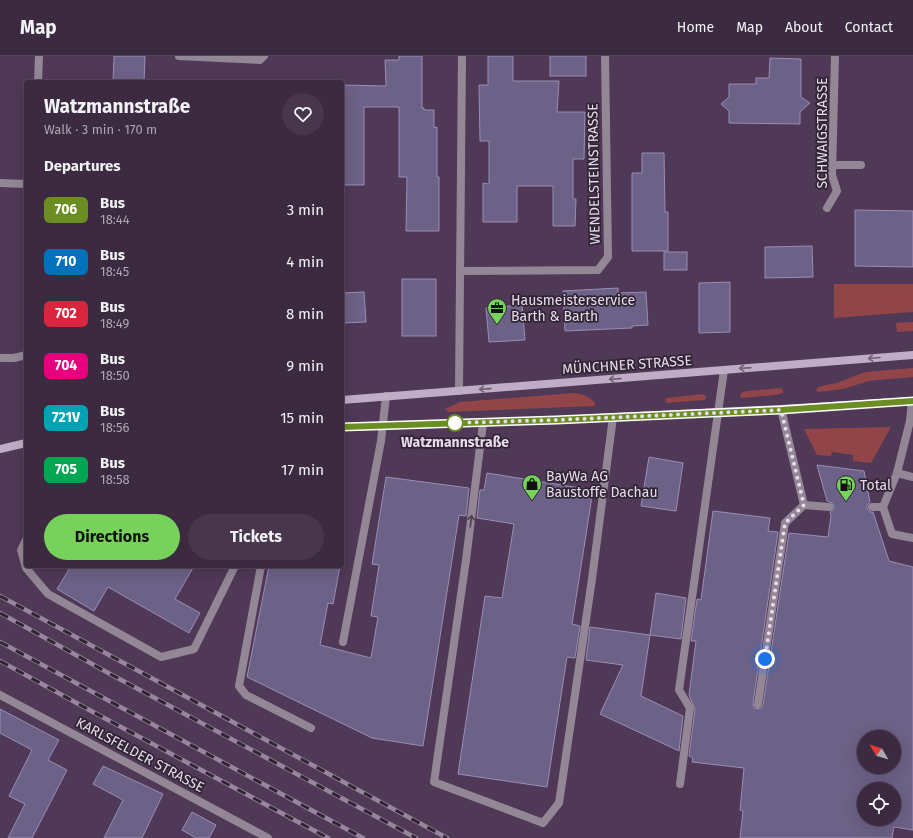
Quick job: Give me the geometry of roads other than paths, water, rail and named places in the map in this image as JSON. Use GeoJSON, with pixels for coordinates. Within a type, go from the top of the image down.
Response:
{"type":"FeatureCollection","features":[{"type":"Feature","properties":{"kind":"main road","name":"MÜNCHNER STRASSE"},"geometry":{"type":"LineString","coordinates":[[344,400],[913,355]]}},
{"type":"Feature","properties":{"kind":"main road"},"geometry":{"type":"LineString","coordinates":[[344,427],[484,423],[781,410],[913,401]]}},
{"type":"Feature","properties":{"kind":"main road"},"geometry":{"type":"LineString","coordinates":[[0,449],[24,443]]}},
{"type":"Feature","properties":{"kind":"street"},"geometry":{"type":"LineString","coordinates":[[38,80],[39,56]]}},
{"type":"Feature","properties":{"kind":"street"},"geometry":{"type":"LineString","coordinates":[[179,56],[260,60],[264,56]]}},
{"type":"Feature","properties":{"kind":"street"},"geometry":{"type":"LineString","coordinates":[[459,391],[462,56]]}},
{"type":"Feature","properties":{"kind":"street","name":"WENDELSTEINSTRASSE"},"geometry":{"type":"LineString","coordinates":[[460,272],[598,270],[608,257],[606,56]]}},
{"type":"Feature","properties":{"kind":"street","name":"SCHWAIGSTRASSE"},"geometry":{"type":"LineString","coordinates":[[827,208],[837,191],[832,175],[835,56]]}},
{"type":"Feature","properties":{"kind":"street"},"geometry":{"type":"LineString","coordinates":[[832,165],[861,165]]}},
{"type":"Feature","properties":{"kind":"street"},"geometry":{"type":"LineString","coordinates":[[0,182],[24,184]]}},
{"type":"Feature","properties":{"kind":"street"},"geometry":{"type":"LineString","coordinates":[[0,358],[14,358],[24,356]]}},
{"type":"Feature","properties":{"kind":"street"},"geometry":{"type":"LineString","coordinates":[[680,784],[690,708],[679,690],[724,370]]}},
{"type":"Feature","properties":{"kind":"street"},"geometry":{"type":"LineString","coordinates":[[343,642],[383,425],[386,396]]}},
{"type":"Feature","properties":{"kind":"street"},"geometry":{"type":"LineString","coordinates":[[913,401],[910,421],[897,473],[883,507],[892,534],[913,538]]}},
{"type":"Feature","properties":{"kind":"street"},"geometry":{"type":"LineString","coordinates":[[781,410],[804,505]]}},
{"type":"Feature","properties":{"kind":"street"},"geometry":{"type":"LineString","coordinates":[[484,423],[434,782],[543,823],[560,803],[592,579],[613,417]]}},
{"type":"Feature","properties":{"kind":"street"},"geometry":{"type":"LineString","coordinates":[[897,473],[913,477]]}},
{"type":"Feature","properties":{"kind":"street"},"geometry":{"type":"LineString","coordinates":[[758,704],[785,523],[804,505],[829,507]]}},
{"type":"Feature","properties":{"kind":"street"},"geometry":{"type":"LineString","coordinates":[[872,507],[883,507]]}},
{"type":"Feature","properties":{"kind":"street"},"geometry":{"type":"LineString","coordinates":[[24,544],[21,550],[24,561]]}},
{"type":"Feature","properties":{"kind":"street"},"geometry":{"type":"LineString","coordinates":[[26,568],[48,594],[161,657],[194,649],[234,568]]}},
{"type":"Feature","properties":{"kind":"street"},"geometry":{"type":"LineString","coordinates":[[261,568],[239,686],[246,695],[312,728]]}},
{"type":"Feature","properties":{"kind":"street","name":"KARLSFELDER STRASSE"},"geometry":{"type":"LineString","coordinates":[[0,695],[268,838]]}},
{"type":"Feature","properties":{"kind":"railway"},"geometry":{"type":"LineString","coordinates":[[0,596],[447,838]]}},
{"type":"Feature","properties":{"kind":"railway"},"geometry":{"type":"LineString","coordinates":[[0,613],[112,675],[416,838]]}},
{"type":"Feature","properties":{"kind":"railway"},"geometry":{"type":"LineString","coordinates":[[0,642],[363,838]]}},
{"type":"Feature","properties":{"kind":"railway"},"geometry":{"type":"LineString","coordinates":[[0,661],[328,838]]}},
{"type":"Feature","properties":{"kind":"place","name":"Hausmeisterservice Barth & Barth"},"geometry":{"type":"Point","coordinates":[497,325]}},
{"type":"Feature","properties":{"kind":"place","name":"Watzmannstraße"},"geometry":{"type":"Point","coordinates":[455,423]}},
{"type":"Feature","properties":{"kind":"place","name":"BayWa AG Baustoffe Dachau"},"geometry":{"type":"Point","coordinates":[532,501]}},
{"type":"Feature","properties":{"kind":"place","name":"Total"},"geometry":{"type":"Point","coordinates":[846,502]}}]}
